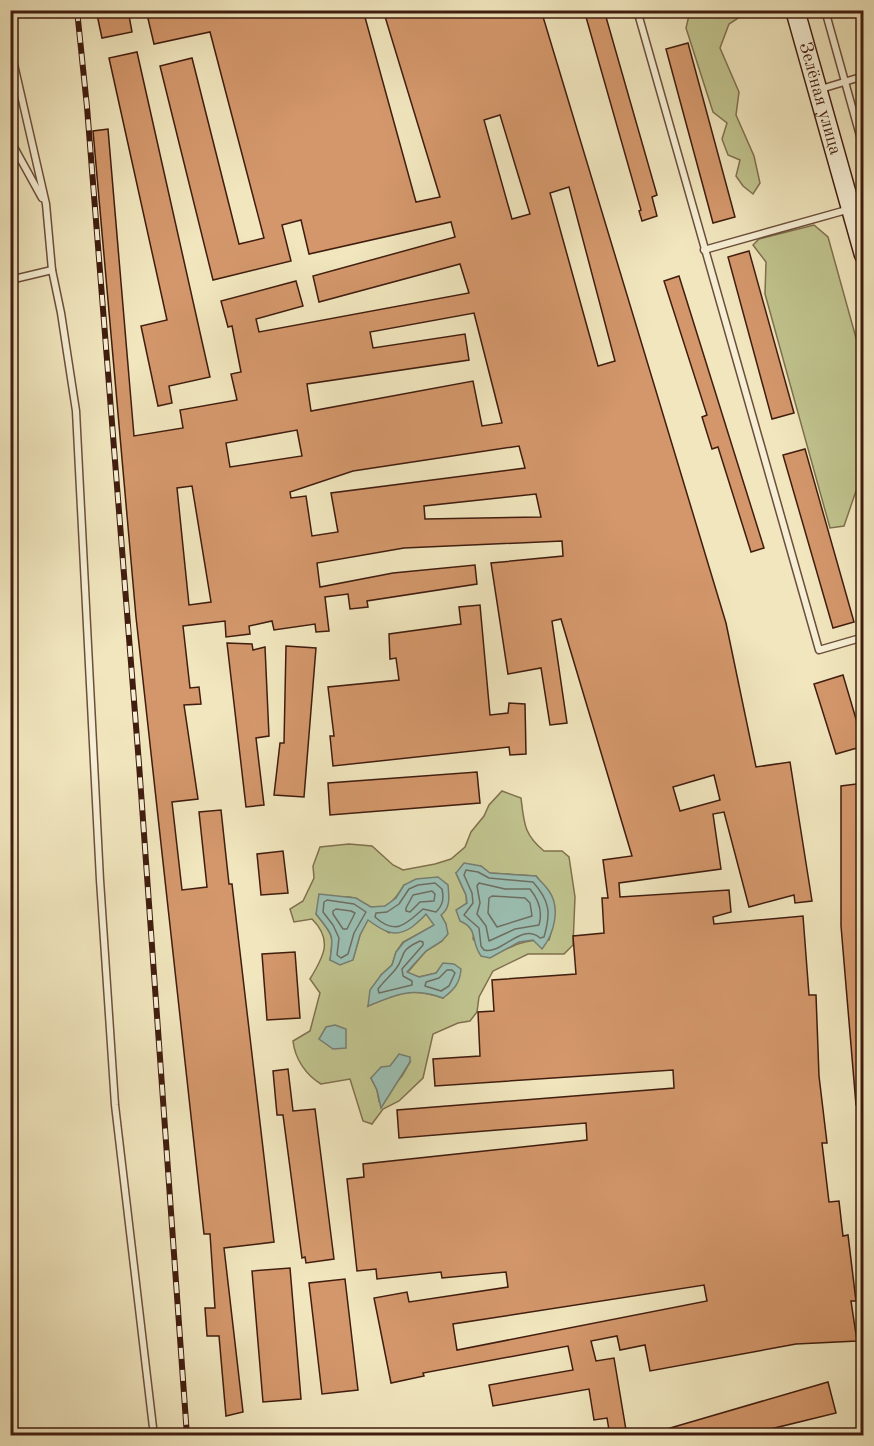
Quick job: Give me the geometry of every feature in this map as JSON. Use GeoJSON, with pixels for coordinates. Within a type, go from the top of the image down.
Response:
{"type":"FeatureCollection","features":[{"type":"Feature","properties":{"kind":"main road","name":"Зелёная улица"},"geometry":{"type":"LineString","coordinates":[[795,10],[864,255]]}},
{"type":"Feature","properties":{"kind":"lane"},"geometry":{"type":"LineString","coordinates":[[637,10],[819,650],[864,637]]}},
{"type":"Feature","properties":{"kind":"lane"},"geometry":{"type":"LineString","coordinates":[[825,10],[864,150]]}},
{"type":"Feature","properties":{"kind":"lane"},"geometry":{"type":"LineString","coordinates":[[10,47],[46,204],[52,270],[61,312],[76,411],[100,880],[115,1093],[153,1436]]}},
{"type":"Feature","properties":{"kind":"lane"},"geometry":{"type":"LineString","coordinates":[[817,90],[864,76]]}},
{"type":"Feature","properties":{"kind":"lane"},"geometry":{"type":"LineString","coordinates":[[10,140],[46,204]]}},
{"type":"Feature","properties":{"kind":"lane"},"geometry":{"type":"LineString","coordinates":[[704,250],[851,209]]}},
{"type":"Feature","properties":{"kind":"lane"},"geometry":{"type":"LineString","coordinates":[[10,280],[52,270]]}},
{"type":"Feature","properties":{"kind":"green space"},"geometry":{"type":"Polygon","coordinates":[[[690,11],[742,11],[743,15],[729,24],[720,48],[739,92],[736,115],[754,156],[760,183],[753,194],[736,176],[740,160],[728,155],[722,139],[727,123],[713,112],[686,28],[690,11]]]}},
{"type":"Feature","properties":{"kind":"green space"},"geometry":{"type":"Polygon","coordinates":[[[814,225],[828,237],[863,363],[863,489],[856,491],[844,526],[830,528],[765,294],[766,262],[753,245],[759,239],[814,225]]]}},
{"type":"Feature","properties":{"kind":"green space"},"geometry":{"type":"Polygon","coordinates":[[[502,791],[521,798],[524,822],[532,839],[544,851],[562,851],[569,857],[575,897],[573,945],[564,954],[528,954],[493,971],[479,997],[477,1012],[470,1021],[458,1023],[433,1034],[423,1078],[399,1101],[383,1109],[372,1124],[363,1121],[350,1079],[321,1084],[306,1071],[296,1054],[293,1041],[310,1031],[320,993],[310,979],[322,955],[324,941],[323,934],[312,919],[294,922],[290,909],[303,901],[314,878],[313,866],[320,847],[349,844],[372,846],[393,865],[403,870],[435,864],[451,859],[465,847],[471,832],[484,816],[489,805],[502,791]],[[481,866],[456,873],[466,895],[468,924],[474,931],[473,939],[490,957],[525,942],[549,940],[554,920],[554,905],[536,876],[489,873],[481,866]],[[404,885],[387,905],[377,908],[345,897],[316,914],[331,935],[330,960],[353,959],[360,935],[368,919],[389,933],[426,913],[435,925],[403,942],[396,952],[392,965],[381,975],[368,1006],[413,992],[443,998],[437,973],[419,977],[407,973],[426,951],[442,941],[446,924],[441,915],[404,885]],[[410,1062],[390,1067],[371,1078],[379,1101],[402,1076],[410,1062]]]}},
{"type":"Feature","properties":{"kind":"water"},"geometry":{"type":"Polygon","coordinates":[[[464,863],[481,866],[490,873],[536,876],[549,891],[555,905],[553,929],[542,949],[533,940],[519,942],[490,958],[481,956],[470,928],[460,921],[456,910],[467,903],[466,895],[456,873],[464,863]]]}},
{"type":"Feature","properties":{"kind":"water"},"geometry":{"type":"Polygon","coordinates":[[[438,877],[448,885],[448,905],[441,915],[448,934],[442,941],[426,951],[407,972],[419,977],[436,973],[443,963],[454,964],[461,969],[458,982],[443,998],[422,993],[404,993],[368,1006],[370,990],[392,965],[396,952],[404,942],[434,925],[426,914],[406,931],[395,933],[384,930],[368,920],[360,935],[353,960],[340,965],[330,960],[331,935],[316,914],[319,894],[356,898],[371,907],[385,906],[396,898],[404,885],[416,879],[438,877]]]}},
{"type":"Feature","properties":{"kind":"water"},"geometry":{"type":"Polygon","coordinates":[[[335,1025],[346,1029],[346,1048],[333,1049],[319,1039],[326,1027],[335,1025]]]}},
{"type":"Feature","properties":{"kind":"water"},"geometry":{"type":"Polygon","coordinates":[[[399,1054],[410,1057],[410,1062],[381,1108],[377,1090],[371,1078],[381,1067],[390,1066],[399,1054]]]}},
{"type":"Feature","properties":{"kind":"building"},"geometry":{"type":"Polygon","coordinates":[[[96,10],[128,10],[132,32],[102,38],[96,10]]]}},
{"type":"Feature","properties":{"kind":"building"},"geometry":{"type":"Polygon","coordinates":[[[146,10],[363,10],[416,202],[440,197],[383,10],[541,10],[726,623],[756,767],[790,762],[812,901],[795,903],[794,895],[749,907],[724,812],[713,814],[721,869],[619,883],[620,897],[729,890],[731,912],[713,917],[714,924],[803,916],[809,995],[816,995],[819,1076],[827,1143],[822,1143],[829,1202],[839,1201],[843,1236],[848,1235],[856,1301],[851,1301],[857,1341],[796,1344],[650,1371],[645,1345],[620,1350],[617,1336],[591,1341],[596,1361],[614,1358],[627,1436],[610,1436],[607,1418],[594,1420],[589,1389],[493,1406],[489,1385],[573,1370],[568,1346],[423,1373],[424,1376],[391,1383],[374,1298],[407,1292],[409,1302],[508,1287],[506,1272],[442,1278],[441,1272],[377,1279],[376,1269],[357,1271],[347,1179],[364,1177],[363,1164],[587,1140],[586,1123],[399,1138],[397,1110],[674,1088],[673,1070],[435,1086],[433,1059],[480,1056],[478,1012],[494,1011],[492,980],[576,974],[573,936],[604,933],[602,898],[608,898],[603,860],[632,856],[561,619],[552,621],[567,723],[550,725],[541,668],[508,674],[491,563],[563,556],[562,541],[404,548],[317,563],[320,587],[393,573],[475,565],[477,584],[367,601],[368,607],[350,609],[348,594],[325,597],[329,631],[316,632],[315,624],[274,630],[272,621],[249,626],[250,634],[226,637],[225,621],[183,626],[190,688],[199,687],[201,704],[184,705],[198,799],[172,802],[182,890],[207,887],[199,812],[221,810],[229,884],[232,884],[274,1242],[224,1248],[243,1412],[226,1416],[219,1336],[207,1336],[205,1308],[215,1308],[210,1234],[204,1234],[136,617],[93,131],[108,129],[134,436],[183,428],[180,410],[237,400],[231,374],[241,372],[232,326],[228,327],[221,301],[296,281],[303,306],[256,319],[259,332],[469,293],[460,264],[319,302],[313,276],[455,237],[451,222],[309,254],[301,220],[282,225],[291,261],[213,280],[160,66],[192,58],[239,244],[264,238],[210,32],[154,44],[146,10]],[[500,115],[484,120],[512,219],[530,214],[500,115]],[[569,187],[550,193],[598,366],[615,361],[569,187]],[[474,313],[370,332],[373,348],[465,334],[469,360],[307,384],[311,411],[473,381],[482,426],[502,423],[474,313]],[[297,430],[226,443],[230,467],[302,456],[297,430]],[[519,446],[353,471],[290,492],[291,498],[306,496],[312,536],[338,532],[331,493],[525,468],[519,446]],[[192,486],[177,488],[189,605],[211,602],[192,486]],[[536,494],[424,506],[425,519],[541,517],[536,494]],[[714,775],[673,787],[680,811],[720,800],[714,775]],[[704,1285],[453,1324],[457,1350],[707,1301],[704,1285]]]}},
{"type":"Feature","properties":{"kind":"building"},"geometry":{"type":"Polygon","coordinates":[[[584,10],[604,10],[657,195],[652,197],[657,216],[642,221],[639,211],[641,210],[584,10]]]}},
{"type":"Feature","properties":{"kind":"building"},"geometry":{"type":"Polygon","coordinates":[[[688,43],[735,217],[713,223],[666,49],[688,43]]]}},
{"type":"Feature","properties":{"kind":"building"},"geometry":{"type":"Polygon","coordinates":[[[137,52],[210,377],[169,386],[172,403],[158,406],[141,326],[167,320],[109,58],[137,52]]]}},
{"type":"Feature","properties":{"kind":"building"},"geometry":{"type":"Polygon","coordinates":[[[749,251],[794,413],[772,419],[728,257],[749,251]]]}},
{"type":"Feature","properties":{"kind":"building"},"geometry":{"type":"Polygon","coordinates":[[[679,276],[764,548],[751,552],[718,447],[712,449],[702,417],[707,415],[664,281],[679,276]]]}},
{"type":"Feature","properties":{"kind":"building"},"geometry":{"type":"Polygon","coordinates":[[[805,449],[854,622],[833,628],[783,455],[805,449]]]}},
{"type":"Feature","properties":{"kind":"building"},"geometry":{"type":"Polygon","coordinates":[[[480,605],[490,715],[508,713],[509,703],[525,704],[526,754],[510,755],[509,747],[333,766],[330,736],[334,736],[328,687],[399,680],[396,658],[390,659],[389,634],[461,624],[459,607],[480,605]]]}},
{"type":"Feature","properties":{"kind":"building"},"geometry":{"type":"Polygon","coordinates":[[[227,643],[252,644],[253,650],[265,647],[269,736],[256,738],[264,805],[246,807],[227,643]]]}},
{"type":"Feature","properties":{"kind":"building"},"geometry":{"type":"Polygon","coordinates":[[[286,646],[316,648],[304,797],[274,795],[280,743],[284,743],[286,646]]]}},
{"type":"Feature","properties":{"kind":"building"},"geometry":{"type":"Polygon","coordinates":[[[843,675],[864,746],[836,754],[814,684],[843,675]]]}},
{"type":"Feature","properties":{"kind":"building"},"geometry":{"type":"Polygon","coordinates":[[[477,772],[480,803],[330,815],[328,783],[477,772]]]}},
{"type":"Feature","properties":{"kind":"building"},"geometry":{"type":"Polygon","coordinates":[[[864,783],[864,1105],[856,1105],[841,926],[841,786],[864,783]]]}},
{"type":"Feature","properties":{"kind":"building"},"geometry":{"type":"Polygon","coordinates":[[[283,851],[288,893],[261,895],[257,854],[283,851]]]}},
{"type":"Feature","properties":{"kind":"building"},"geometry":{"type":"Polygon","coordinates":[[[295,952],[300,1018],[267,1020],[262,954],[295,952]]]}},
{"type":"Feature","properties":{"kind":"building"},"geometry":{"type":"Polygon","coordinates":[[[288,1069],[293,1111],[315,1109],[334,1259],[306,1263],[305,1257],[302,1258],[283,1115],[277,1115],[273,1071],[288,1069]]]}},
{"type":"Feature","properties":{"kind":"building"},"geometry":{"type":"Polygon","coordinates":[[[290,1268],[301,1399],[263,1402],[252,1271],[290,1268]]]}},
{"type":"Feature","properties":{"kind":"building"},"geometry":{"type":"Polygon","coordinates":[[[345,1279],[358,1390],[322,1394],[309,1283],[345,1279]]]}},
{"type":"Feature","properties":{"kind":"building"},"geometry":{"type":"Polygon","coordinates":[[[828,1382],[836,1413],[742,1436],[654,1436],[653,1433],[828,1382]]]}},
{"type":"Feature","properties":{"kind":"railway"},"geometry":{"type":"LineString","coordinates":[[77,10],[87,107],[139,764],[187,1436]]}}]}
